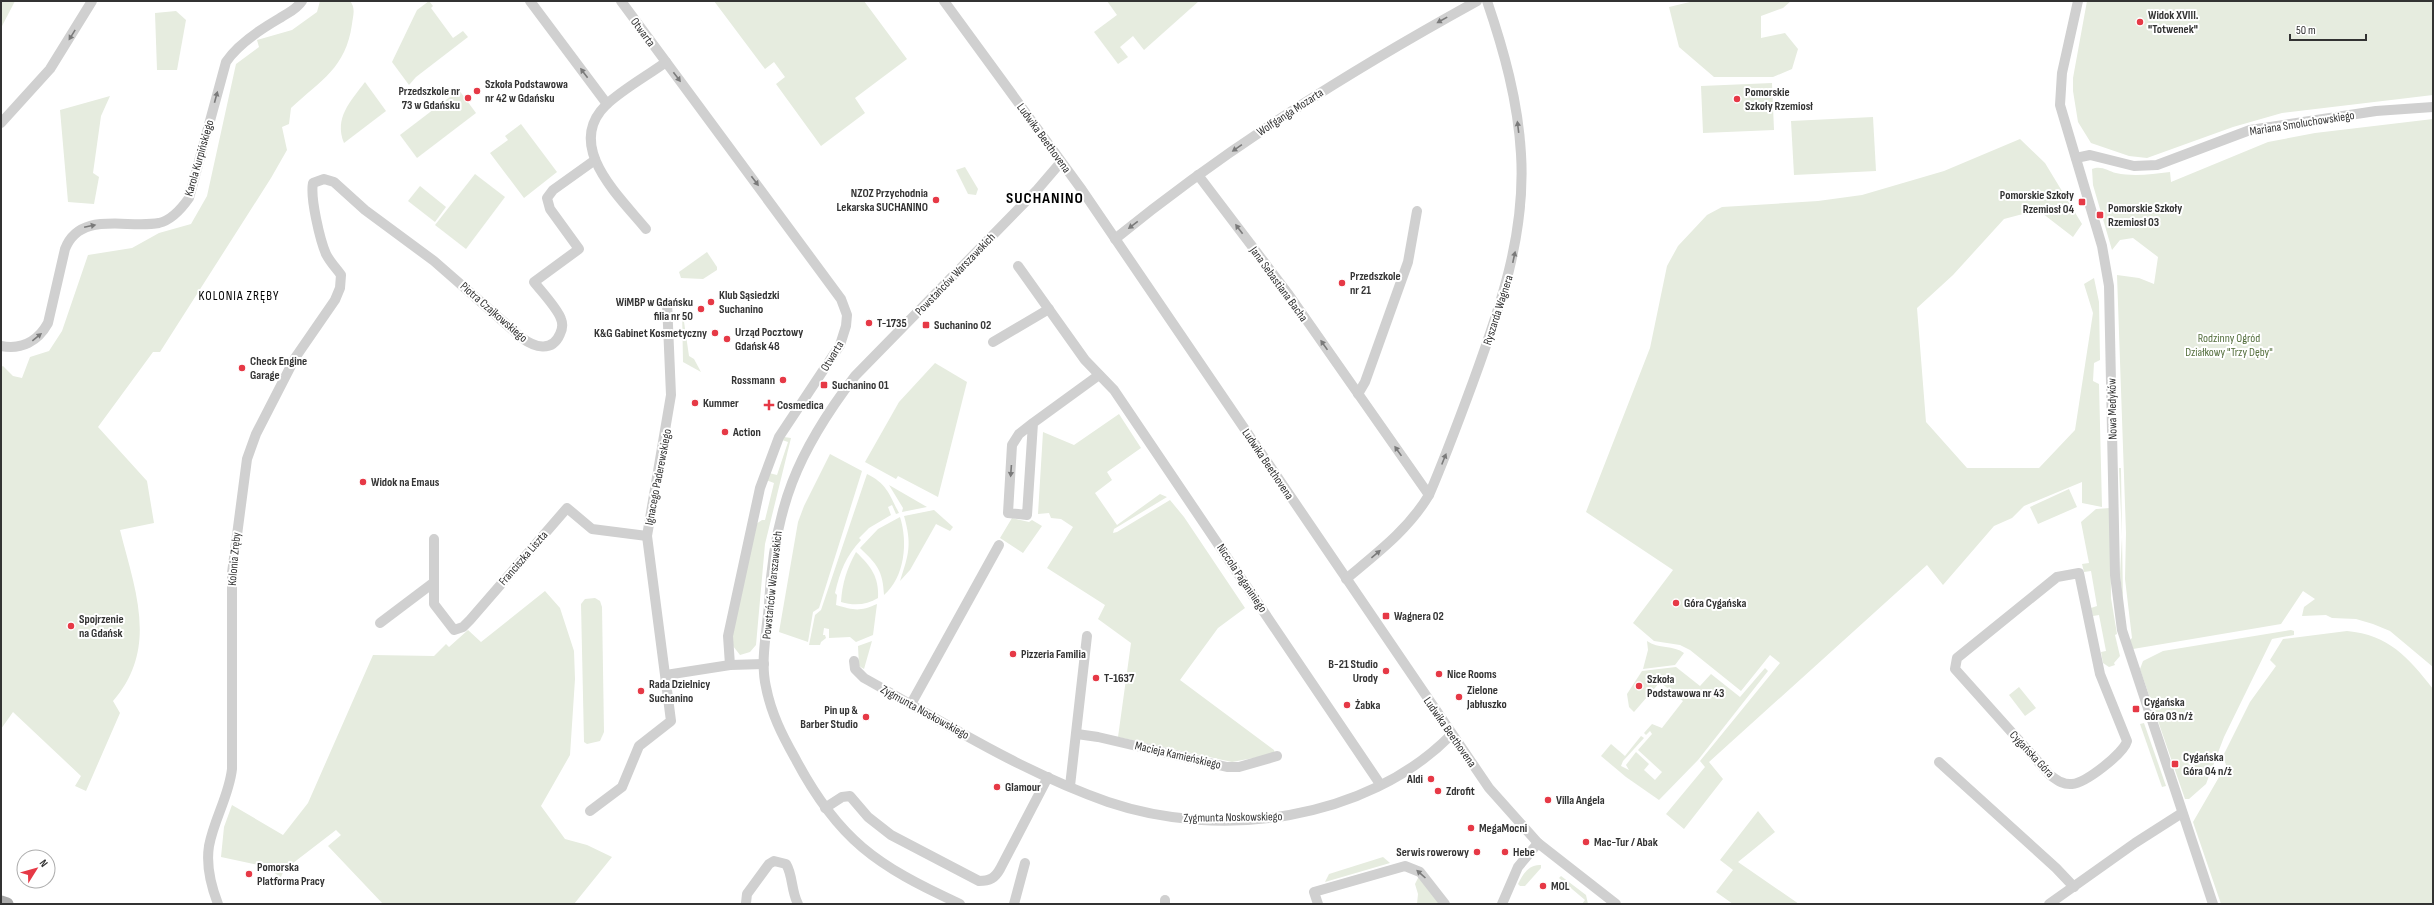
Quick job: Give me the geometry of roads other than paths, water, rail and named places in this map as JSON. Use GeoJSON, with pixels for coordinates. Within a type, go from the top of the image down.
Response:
{"type":"FeatureCollection","features":[{"type":"Feature","properties":{"kind":"main road"},"geometry":{"type":"LineString","coordinates":[[1,902],[7,904]]}},
{"type":"Feature","properties":{"kind":"street"},"geometry":{"type":"LineString","coordinates":[[1,124],[50,69],[92,1]]}},
{"type":"Feature","properties":{"kind":"street","name":"Karola Kurpińskiego"},"geometry":{"type":"LineString","coordinates":[[1,346],[19,346],[30,343],[42,333],[48,322],[65,249],[69,240],[78,230],[89,225],[160,223],[181,209],[189,198],[226,62],[239,47],[279,18],[296,9],[302,1]]}},
{"type":"Feature","properties":{"kind":"street"},"geometry":{"type":"LineString","coordinates":[[530,1],[607,104]]}},
{"type":"Feature","properties":{"kind":"street","name":"Otwarta"},"geometry":{"type":"LineString","coordinates":[[621,1],[804,248],[845,307],[846,326],[836,352],[802,401],[772,452],[747,541],[730,628],[728,651],[730,665]]}},
{"type":"Feature","properties":{"kind":"street","name":"Ludwika Beethovena"},"geometry":{"type":"LineString","coordinates":[[944,1],[1115,239],[1451,734],[1503,806],[1538,843],[1616,904]]}},
{"type":"Feature","properties":{"kind":"street","name":"Wolfganga Mozarta"},"geometry":{"type":"LineString","coordinates":[[1115,239],[1198,175],[1280,118],[1344,77],[1476,1]]}},
{"type":"Feature","properties":{"kind":"street","name":"Ryszarda Wagnera"},"geometry":{"type":"LineString","coordinates":[[1346,579],[1401,533],[1420,510],[1429,495],[1494,327],[1515,254],[1518,223],[1520,147],[1508,65],[1488,1]]}},
{"type":"Feature","properties":{"kind":"street"},"geometry":{"type":"LineString","coordinates":[[2076,158],[2060,105],[2060,90],[2062,73],[2078,1]]}},
{"type":"Feature","properties":{"kind":"street"},"geometry":{"type":"LineString","coordinates":[[646,229],[607,181],[595,160],[589,143],[591,130],[595,119],[607,104],[666,62]]}},
{"type":"Feature","properties":{"kind":"street","name":"Mariana Smoluchowskiego"},"geometry":{"type":"LineString","coordinates":[[2076,158],[2090,156],[2134,166],[2157,165],[2250,130],[2376,111],[2433,107]]}},
{"type":"Feature","properties":{"kind":"street","name":"Nowa Medyków"},"geometry":{"type":"LineString","coordinates":[[2076,158],[2102,246],[2109,286],[2115,575],[2122,630],[2131,663],[2182,813]]}},
{"type":"Feature","properties":{"kind":"street","name":"Piotra Czajkowskiego"},"geometry":{"type":"LineString","coordinates":[[313,183],[324,179],[334,182],[365,210],[456,279],[532,345],[543,347],[553,344],[557,340],[561,331],[562,319],[534,282],[579,249],[550,209],[547,198],[553,190],[595,160]]}},
{"type":"Feature","properties":{"kind":"street","name":"Powstańców Warszawskich"},"geometry":{"type":"LineString","coordinates":[[960,904],[880,862],[844,830],[825,808],[807,781],[777,724],[765,686],[764,664],[775,546],[785,502],[803,454],[831,408],[856,376],[1038,190],[1061,162]]}},
{"type":"Feature","properties":{"kind":"street","name":"Jana Sebastiana Bacha"},"geometry":{"type":"LineString","coordinates":[[1198,175],[1289,295],[1429,495]]}},
{"type":"Feature","properties":{"kind":"street","name":"Kolonia Zręby"},"geometry":{"type":"LineString","coordinates":[[218,904],[211,883],[209,853],[210,844],[228,792],[232,769],[232,573],[244,473],[254,437],[302,348],[338,295],[341,275],[326,254],[313,197],[313,183]]}},
{"type":"Feature","properties":{"kind":"street"},"geometry":{"type":"LineString","coordinates":[[1358,394],[1365,382],[1406,268],[1417,211]]}},
{"type":"Feature","properties":{"kind":"street","name":"Niccola Paganiniego"},"geometry":{"type":"LineString","coordinates":[[1018,266],[1085,360],[1114,390],[1380,784]]}},
{"type":"Feature","properties":{"kind":"street","name":"Ignacego Paderewskiego"},"geometry":{"type":"LineString","coordinates":[[590,811],[622,787],[639,746],[671,721],[647,536],[671,395],[667,302]]}},
{"type":"Feature","properties":{"kind":"street"},"geometry":{"type":"LineString","coordinates":[[993,342],[1049,309]]}},
{"type":"Feature","properties":{"kind":"street"},"geometry":{"type":"LineString","coordinates":[[1033,423],[1026,515],[1008,513],[1012,445],[1019,434],[1033,423],[1099,375]]}},
{"type":"Feature","properties":{"kind":"street","name":"Franciszka Liszta"},"geometry":{"type":"LineString","coordinates":[[434,539],[434,604],[454,630],[459,630],[470,620],[567,508],[592,529],[647,536]]}},
{"type":"Feature","properties":{"kind":"street"},"geometry":{"type":"LineString","coordinates":[[911,704],[999,545]]}},
{"type":"Feature","properties":{"kind":"street","name":"Cygańska Góra"},"geometry":{"type":"LineString","coordinates":[[2079,573],[2100,674],[2127,740],[2121,752],[2081,782],[2067,784],[2050,775],[1955,668],[1955,663],[1957,658],[2054,580],[2079,573]]}},
{"type":"Feature","properties":{"kind":"street"},"geometry":{"type":"LineString","coordinates":[[380,623],[433,583]]}},
{"type":"Feature","properties":{"kind":"street"},"geometry":{"type":"LineString","coordinates":[[1070,786],[1087,636]]}},
{"type":"Feature","properties":{"kind":"street","name":"Zygmunta Noskowskiego"},"geometry":{"type":"LineString","coordinates":[[854,661],[855,669],[864,678],[1019,764],[1109,802],[1154,813],[1188,819],[1269,818],[1309,812],[1358,796],[1380,784],[1436,749],[1451,734]]}},
{"type":"Feature","properties":{"kind":"street"},"geometry":{"type":"LineString","coordinates":[[666,675],[730,665],[764,664]]}},
{"type":"Feature","properties":{"kind":"street","name":"Macieja Kamieńskiego"},"geometry":{"type":"LineString","coordinates":[[1077,734],[1098,737],[1227,767],[1239,767],[1277,756]]}},
{"type":"Feature","properties":{"kind":"street"},"geometry":{"type":"LineString","coordinates":[[1940,762],[2056,868],[2074,887]]}},
{"type":"Feature","properties":{"kind":"street"},"geometry":{"type":"LineString","coordinates":[[825,808],[842,797],[850,796],[868,817],[891,835],[979,881],[986,881],[996,876],[1048,777]]}},
{"type":"Feature","properties":{"kind":"street"},"geometry":{"type":"LineString","coordinates":[[2049,904],[2135,843],[2182,813],[2213,904]]}},
{"type":"Feature","properties":{"kind":"street"},"geometry":{"type":"LineString","coordinates":[[1502,904],[1518,867],[1538,843]]}},
{"type":"Feature","properties":{"kind":"street"},"geometry":{"type":"LineString","coordinates":[[748,904],[747,894],[769,864],[774,861],[781,862],[790,870],[792,890],[798,904]]}},
{"type":"Feature","properties":{"kind":"street"},"geometry":{"type":"LineString","coordinates":[[1014,904],[1025,863]]}},
{"type":"Feature","properties":{"kind":"street"},"geometry":{"type":"LineString","coordinates":[[1318,904],[1314,892],[1405,866],[1420,872],[1445,904]]}},
{"type":"Feature","properties":{"kind":"place","name":"Widok XVIII. \"Totwenek\""},"geometry":{"type":"Point","coordinates":[2140,22]}},
{"type":"Feature","properties":{"kind":"place","name":"Szkoła Podstawowa nr 42 w Gdańsku"},"geometry":{"type":"Point","coordinates":[477,91]}},
{"type":"Feature","properties":{"kind":"place","name":"Przedszkole nr 73 w Gdańsku"},"geometry":{"type":"Point","coordinates":[468,98]}},
{"type":"Feature","properties":{"kind":"place","name":"Pomorskie Szkoły Rzemiosł"},"geometry":{"type":"Point","coordinates":[1737,99]}},
{"type":"Feature","properties":{"kind":"place","name":"NZOZ Przychodnia Lekarska SUCHANINO"},"geometry":{"type":"Point","coordinates":[936,200]}},
{"type":"Feature","properties":{"kind":"place","name":"Pomorskie Szkoły Rzemiosł 04"},"geometry":{"type":"Point","coordinates":[2082,202]}},
{"type":"Feature","properties":{"kind":"place","name":"Pomorskie Szkoły Rzemiosł 03"},"geometry":{"type":"Point","coordinates":[2100,215]}},
{"type":"Feature","properties":{"kind":"place","name":"Przedszkole nr 21"},"geometry":{"type":"Point","coordinates":[1342,283]}},
{"type":"Feature","properties":{"kind":"place","name":"Klub Sąsiedzki Suchanino"},"geometry":{"type":"Point","coordinates":[711,302]}},
{"type":"Feature","properties":{"kind":"place","name":"WiMBP w Gdańsku filia nr 50"},"geometry":{"type":"Point","coordinates":[701,309]}},
{"type":"Feature","properties":{"kind":"place","name":"T-1735"},"geometry":{"type":"Point","coordinates":[869,323]}},
{"type":"Feature","properties":{"kind":"place","name":"Suchanino 02"},"geometry":{"type":"Point","coordinates":[926,325]}},
{"type":"Feature","properties":{"kind":"place","name":"K&G Gabinet Kosmetyczny"},"geometry":{"type":"Point","coordinates":[715,333]}},
{"type":"Feature","properties":{"kind":"place","name":"Urząd Pocztowy Gdańsk 48"},"geometry":{"type":"Point","coordinates":[727,339]}},
{"type":"Feature","properties":{"kind":"place","name":"Check Engine Garage"},"geometry":{"type":"Point","coordinates":[242,368]}},
{"type":"Feature","properties":{"kind":"place","name":"Rossmann"},"geometry":{"type":"Point","coordinates":[783,380]}},
{"type":"Feature","properties":{"kind":"place","name":"Suchanino 01"},"geometry":{"type":"Point","coordinates":[824,385]}},
{"type":"Feature","properties":{"kind":"place","name":"Kummer"},"geometry":{"type":"Point","coordinates":[695,403]}},
{"type":"Feature","properties":{"kind":"place","name":"Cosmedica"},"geometry":{"type":"Point","coordinates":[769,405]}},
{"type":"Feature","properties":{"kind":"place","name":"Action"},"geometry":{"type":"Point","coordinates":[725,432]}},
{"type":"Feature","properties":{"kind":"place","name":"Widok na Emaus"},"geometry":{"type":"Point","coordinates":[363,482]}},
{"type":"Feature","properties":{"kind":"place","name":"Góra Cygańska"},"geometry":{"type":"Point","coordinates":[1676,603]}},
{"type":"Feature","properties":{"kind":"place","name":"Wagnera 02"},"geometry":{"type":"Point","coordinates":[1386,616]}},
{"type":"Feature","properties":{"kind":"place","name":"Spojrzenie na Gdańsk"},"geometry":{"type":"Point","coordinates":[71,626]}},
{"type":"Feature","properties":{"kind":"place","name":"Pizzeria Familia"},"geometry":{"type":"Point","coordinates":[1013,654]}},
{"type":"Feature","properties":{"kind":"place","name":"B-21 Studio Urody"},"geometry":{"type":"Point","coordinates":[1386,671]}},
{"type":"Feature","properties":{"kind":"place","name":"Nice Rooms"},"geometry":{"type":"Point","coordinates":[1439,674]}},
{"type":"Feature","properties":{"kind":"place","name":"T-1637"},"geometry":{"type":"Point","coordinates":[1096,678]}},
{"type":"Feature","properties":{"kind":"place","name":"Szkoła Podstawowa nr 43"},"geometry":{"type":"Point","coordinates":[1639,686]}},
{"type":"Feature","properties":{"kind":"place","name":"Rada Dzielnicy Suchanino"},"geometry":{"type":"Point","coordinates":[641,691]}},
{"type":"Feature","properties":{"kind":"place","name":"Zielone Jabłuszko"},"geometry":{"type":"Point","coordinates":[1459,697]}},
{"type":"Feature","properties":{"kind":"place","name":"Żabka"},"geometry":{"type":"Point","coordinates":[1347,705]}},
{"type":"Feature","properties":{"kind":"place","name":"Cygańska Góra 03 n/ż"},"geometry":{"type":"Point","coordinates":[2136,709]}},
{"type":"Feature","properties":{"kind":"place","name":"Pin up & Barber Studio"},"geometry":{"type":"Point","coordinates":[866,717]}},
{"type":"Feature","properties":{"kind":"place","name":"Cygańska Góra 04 n/ż"},"geometry":{"type":"Point","coordinates":[2175,764]}},
{"type":"Feature","properties":{"kind":"place","name":"Aldi"},"geometry":{"type":"Point","coordinates":[1431,779]}},
{"type":"Feature","properties":{"kind":"place","name":"Glamour"},"geometry":{"type":"Point","coordinates":[997,787]}},
{"type":"Feature","properties":{"kind":"place","name":"Zdrofit"},"geometry":{"type":"Point","coordinates":[1438,791]}},
{"type":"Feature","properties":{"kind":"place","name":"Villa Angela"},"geometry":{"type":"Point","coordinates":[1548,800]}},
{"type":"Feature","properties":{"kind":"place","name":"MegaMocni"},"geometry":{"type":"Point","coordinates":[1471,828]}},
{"type":"Feature","properties":{"kind":"place","name":"Mac-Tur / Abak"},"geometry":{"type":"Point","coordinates":[1586,842]}},
{"type":"Feature","properties":{"kind":"place","name":"Serwis rowerowy"},"geometry":{"type":"Point","coordinates":[1477,852]}},
{"type":"Feature","properties":{"kind":"place","name":"Hebe"},"geometry":{"type":"Point","coordinates":[1505,852]}},
{"type":"Feature","properties":{"kind":"place","name":"Pomorska Platforma Pracy"},"geometry":{"type":"Point","coordinates":[249,874]}},
{"type":"Feature","properties":{"kind":"place","name":"MOL"},"geometry":{"type":"Point","coordinates":[1543,886]}},
{"type":"Feature","properties":{"kind":"district","name":"SUCHANINO"},"geometry":{"type":"Point","coordinates":[1045,197]}},
{"type":"Feature","properties":{"kind":"district","name":"KOLONIA ZRĘBY"},"geometry":{"type":"Point","coordinates":[239,295]}},
{"type":"Feature","properties":{"kind":"park label","name":"Rodzinny Ogród Działkowy \"Trzy Dęby\""},"geometry":{"type":"Point","coordinates":[2229,345]}}]}
